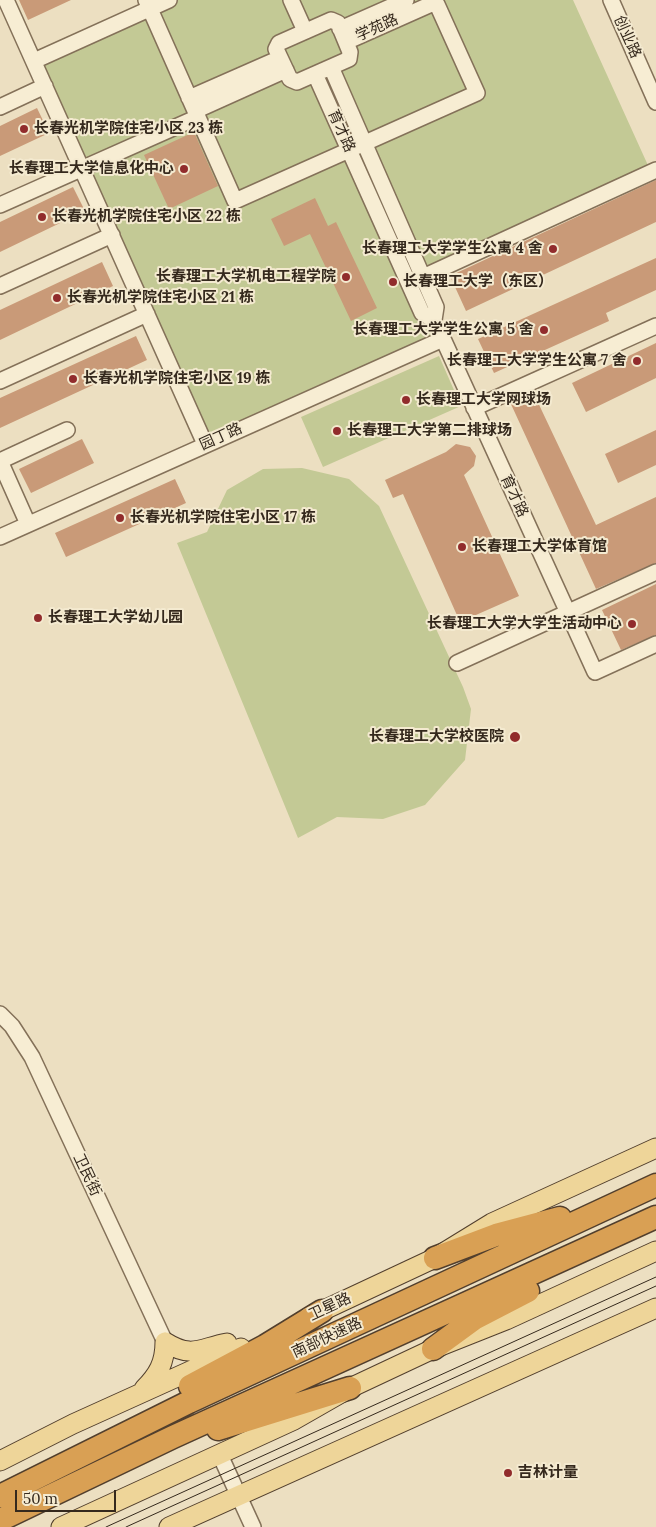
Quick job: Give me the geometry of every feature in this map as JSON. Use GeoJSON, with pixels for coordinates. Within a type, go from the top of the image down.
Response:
{"type":"FeatureCollection","features":[{"type":"Feature","properties":{"kind":"highway","name":"南部快速路"},"geometry":{"type":"LineString","coordinates":[[0,1496],[120,1435],[656,1185]]}},
{"type":"Feature","properties":{"kind":"highway"},"geometry":{"type":"LineString","coordinates":[[435,1258],[496,1235],[616,1203]]}},
{"type":"Feature","properties":{"kind":"highway"},"geometry":{"type":"LineString","coordinates":[[433,1349],[474,1319],[592,1258],[656,1219]]}},
{"type":"Feature","properties":{"kind":"highway","name":"南部快速路"},"geometry":{"type":"LineString","coordinates":[[0,1520],[173,1437],[656,1219]]}},
{"type":"Feature","properties":{"kind":"highway"},"geometry":{"type":"LineString","coordinates":[[120,1435],[168,1398],[265,1346],[322,1311]]}},
{"type":"Feature","properties":{"kind":"highway"},"geometry":{"type":"LineString","coordinates":[[173,1437],[226,1428],[350,1388]]}},
{"type":"Feature","properties":{"kind":"main road","name":"卫星路"},"geometry":{"type":"LineString","coordinates":[[0,1461],[435,1258],[492,1222],[656,1148]]}},
{"type":"Feature","properties":{"kind":"main road"},"geometry":{"type":"LineString","coordinates":[[61,1527],[294,1420],[350,1388],[433,1349],[506,1320],[656,1251]]}},
{"type":"Feature","properties":{"kind":"main road"},"geometry":{"type":"LineString","coordinates":[[169,1527],[656,1308]]}},
{"type":"Feature","properties":{"kind":"main road"},"geometry":{"type":"LineString","coordinates":[[165,1342],[177,1350],[201,1351],[224,1343],[261,1338]]}},
{"type":"Feature","properties":{"kind":"main road"},"geometry":{"type":"LineString","coordinates":[[138,1395],[159,1372],[165,1358],[165,1342]]}},
{"type":"Feature","properties":{"kind":"street"},"geometry":{"type":"LineString","coordinates":[[0,2],[5,0],[34,60],[206,444]]}},
{"type":"Feature","properties":{"kind":"street"},"geometry":{"type":"LineString","coordinates":[[34,60],[148,4],[169,0]]}},
{"type":"Feature","properties":{"kind":"street"},"geometry":{"type":"LineString","coordinates":[[291,0],[305,31]]}},
{"type":"Feature","properties":{"kind":"street","name":"学苑路"},"geometry":{"type":"LineString","coordinates":[[343,36],[406,0]]}},
{"type":"Feature","properties":{"kind":"street","name":"创业路"},"geometry":{"type":"LineString","coordinates":[[611,0],[656,102]]}},
{"type":"Feature","properties":{"kind":"street"},"geometry":{"type":"LineString","coordinates":[[148,4],[235,201],[476,93],[435,1]]}},
{"type":"Feature","properties":{"kind":"street","name":"学苑路"},"geometry":{"type":"LineString","coordinates":[[343,36],[435,1]]}},
{"type":"Feature","properties":{"kind":"street"},"geometry":{"type":"LineString","coordinates":[[331,20],[338,23],[350,52],[349,59],[297,82],[290,80],[276,49],[279,43],[305,31],[331,20]]}},
{"type":"Feature","properties":{"kind":"street"},"geometry":{"type":"LineString","coordinates":[[0,205],[82,169],[194,108],[283,64]]}},
{"type":"Feature","properties":{"kind":"street","name":"育才路"},"geometry":{"type":"LineString","coordinates":[[331,67],[436,307],[434,320],[442,339],[595,672],[656,644]]}},
{"type":"Feature","properties":{"kind":"street","name":"育才路"},"geometry":{"type":"LineString","coordinates":[[315,74],[422,313],[434,320]]}},
{"type":"Feature","properties":{"kind":"street"},"geometry":{"type":"LineString","coordinates":[[0,107],[45,86]]}},
{"type":"Feature","properties":{"kind":"street"},"geometry":{"type":"LineString","coordinates":[[423,277],[656,170]]}},
{"type":"Feature","properties":{"kind":"street"},"geometry":{"type":"LineString","coordinates":[[0,286],[112,235]]}},
{"type":"Feature","properties":{"kind":"street"},"geometry":{"type":"LineString","coordinates":[[0,381],[147,314]]}},
{"type":"Feature","properties":{"kind":"street"},"geometry":{"type":"LineString","coordinates":[[474,408],[656,326]]}},
{"type":"Feature","properties":{"kind":"street","name":"园丁路"},"geometry":{"type":"LineString","coordinates":[[0,537],[442,339]]}},
{"type":"Feature","properties":{"kind":"street"},"geometry":{"type":"LineString","coordinates":[[28,524],[0,461],[67,430]]}},
{"type":"Feature","properties":{"kind":"street"},"geometry":{"type":"LineString","coordinates":[[457,663],[656,572]]}},
{"type":"Feature","properties":{"kind":"street","name":"卫民街"},"geometry":{"type":"LineString","coordinates":[[0,1014],[12,1026],[32,1057],[165,1342]]}},
{"type":"Feature","properties":{"kind":"street"},"geometry":{"type":"LineString","coordinates":[[220,1455],[253,1527]]}},
{"type":"Feature","properties":{"kind":"green space"},"geometry":{"type":"Polygon","coordinates":[[[169,0],[573,0],[651,172],[424,277],[443,339],[205,444],[34,61],[169,0]]]}},
{"type":"Feature","properties":{"kind":"green space","name":"长春理工大学网球场"},"geometry":{"type":"Polygon","coordinates":[[[439,356],[461,406],[323,467],[301,417],[439,356]]]}},
{"type":"Feature","properties":{"kind":"green space"},"geometry":{"type":"Polygon","coordinates":[[[302,468],[349,479],[379,506],[463,687],[471,709],[465,760],[425,805],[383,819],[337,817],[298,838],[177,543],[207,532],[227,490],[263,469],[302,468]]]}},
{"type":"Feature","properties":{"kind":"building"},"geometry":{"type":"Polygon","coordinates":[[[19,0],[71,0],[28,20],[19,0]]]}},
{"type":"Feature","properties":{"kind":"building","name":"长春光机学院住宅小区 23 栋"},"geometry":{"type":"Polygon","coordinates":[[[37,108],[49,133],[0,156],[0,126],[37,108]]]}},
{"type":"Feature","properties":{"kind":"building","name":"长春理工大学信息化中心"},"geometry":{"type":"Polygon","coordinates":[[[194,132],[218,186],[169,209],[144,155],[194,132]]]}},
{"type":"Feature","properties":{"kind":"building","name":"长春理工大学学生公寓 4 舍"},"geometry":{"type":"Polygon","coordinates":[[[656,180],[656,222],[466,311],[450,276],[656,180]]]}},
{"type":"Feature","properties":{"kind":"building","name":"长春光机学院住宅小区 22 栋"},"geometry":{"type":"Polygon","coordinates":[[[73,187],[85,211],[0,252],[0,222],[73,187]]]}},
{"type":"Feature","properties":{"kind":"building","name":"长春理工大学机电工程学院"},"geometry":{"type":"Polygon","coordinates":[[[315,198],[328,226],[336,222],[377,308],[351,321],[310,234],[284,246],[271,219],[315,198]]]}},
{"type":"Feature","properties":{"kind":"building","name":"长春理工大学学生公寓 5 舍"},"geometry":{"type":"Polygon","coordinates":[[[656,258],[656,290],[606,313],[609,321],[494,373],[478,339],[656,258]]]}},
{"type":"Feature","properties":{"kind":"building","name":"长春光机学院住宅小区 21 栋"},"geometry":{"type":"Polygon","coordinates":[[[102,262],[113,286],[0,340],[0,310],[102,262]]]}},
{"type":"Feature","properties":{"kind":"building","name":"长春光机学院住宅小区 19 栋"},"geometry":{"type":"Polygon","coordinates":[[[136,336],[147,360],[0,428],[0,398],[136,336]]]}},
{"type":"Feature","properties":{"kind":"building","name":"长春理工大学学生公寓 7 舍"},"geometry":{"type":"Polygon","coordinates":[[[656,343],[656,378],[586,412],[572,383],[656,343]]]}},
{"type":"Feature","properties":{"kind":"building"},"geometry":{"type":"Polygon","coordinates":[[[533,392],[596,525],[656,497],[656,563],[596,589],[510,402],[533,392]]]}},
{"type":"Feature","properties":{"kind":"building"},"geometry":{"type":"Polygon","coordinates":[[[656,430],[656,465],[618,483],[605,454],[656,430]]]}},
{"type":"Feature","properties":{"kind":"building"},"geometry":{"type":"Polygon","coordinates":[[[82,439],[94,463],[31,493],[19,469],[82,439]]]}},
{"type":"Feature","properties":{"kind":"building","name":"长春理工大学体育馆"},"geometry":{"type":"Polygon","coordinates":[[[456,444],[470,447],[476,456],[474,466],[464,475],[519,596],[460,622],[403,494],[393,498],[385,480],[446,452],[456,444]]]}},
{"type":"Feature","properties":{"kind":"building","name":"长春光机学院住宅小区 17 栋"},"geometry":{"type":"Polygon","coordinates":[[[175,479],[186,503],[66,557],[55,533],[175,479]]]}},
{"type":"Feature","properties":{"kind":"building","name":"长春理工大学大学生活动中心"},"geometry":{"type":"Polygon","coordinates":[[[656,584],[656,635],[621,650],[602,610],[656,584]]]}},
{"type":"Feature","properties":{"kind":"tram line"},"geometry":{"type":"LineString","coordinates":[[106,1527],[656,1277]]}},
{"type":"Feature","properties":{"kind":"tram line"},"geometry":{"type":"LineString","coordinates":[[126,1527],[656,1286]]}},
{"type":"Feature","properties":{"kind":"place","name":"长春光机学院住宅小区 23 栋"},"geometry":{"type":"Point","coordinates":[24,129]}},
{"type":"Feature","properties":{"kind":"place","name":"长春理工大学信息化中心"},"geometry":{"type":"Point","coordinates":[184,169]}},
{"type":"Feature","properties":{"kind":"place","name":"长春光机学院住宅小区 22 栋"},"geometry":{"type":"Point","coordinates":[42,217]}},
{"type":"Feature","properties":{"kind":"place","name":"长春理工大学学生公寓 4 舍"},"geometry":{"type":"Point","coordinates":[553,249]}},
{"type":"Feature","properties":{"kind":"place","name":"长春理工大学机电工程学院"},"geometry":{"type":"Point","coordinates":[346,277]}},
{"type":"Feature","properties":{"kind":"place","name":"长春理工大学（东区）"},"geometry":{"type":"Point","coordinates":[393,282]}},
{"type":"Feature","properties":{"kind":"place","name":"长春光机学院住宅小区 21 栋"},"geometry":{"type":"Point","coordinates":[57,298]}},
{"type":"Feature","properties":{"kind":"place","name":"长春理工大学学生公寓 5 舍"},"geometry":{"type":"Point","coordinates":[544,330]}},
{"type":"Feature","properties":{"kind":"place","name":"长春理工大学学生公寓 7 舍"},"geometry":{"type":"Point","coordinates":[637,361]}},
{"type":"Feature","properties":{"kind":"place","name":"长春光机学院住宅小区 19 栋"},"geometry":{"type":"Point","coordinates":[73,379]}},
{"type":"Feature","properties":{"kind":"place","name":"长春理工大学网球场"},"geometry":{"type":"Point","coordinates":[406,400]}},
{"type":"Feature","properties":{"kind":"place","name":"长春理工大学第二排球场"},"geometry":{"type":"Point","coordinates":[337,431]}},
{"type":"Feature","properties":{"kind":"place","name":"长春光机学院住宅小区 17 栋"},"geometry":{"type":"Point","coordinates":[120,518]}},
{"type":"Feature","properties":{"kind":"place","name":"长春理工大学体育馆"},"geometry":{"type":"Point","coordinates":[462,547]}},
{"type":"Feature","properties":{"kind":"place","name":"长春理工大学幼儿园"},"geometry":{"type":"Point","coordinates":[38,618]}},
{"type":"Feature","properties":{"kind":"place","name":"长春理工大学大学生活动中心"},"geometry":{"type":"Point","coordinates":[632,624]}},
{"type":"Feature","properties":{"kind":"place","name":"长春理工大学校医院"},"geometry":{"type":"Point","coordinates":[515,737]}},
{"type":"Feature","properties":{"kind":"place","name":"吉林计量"},"geometry":{"type":"Point","coordinates":[508,1473]}}]}
